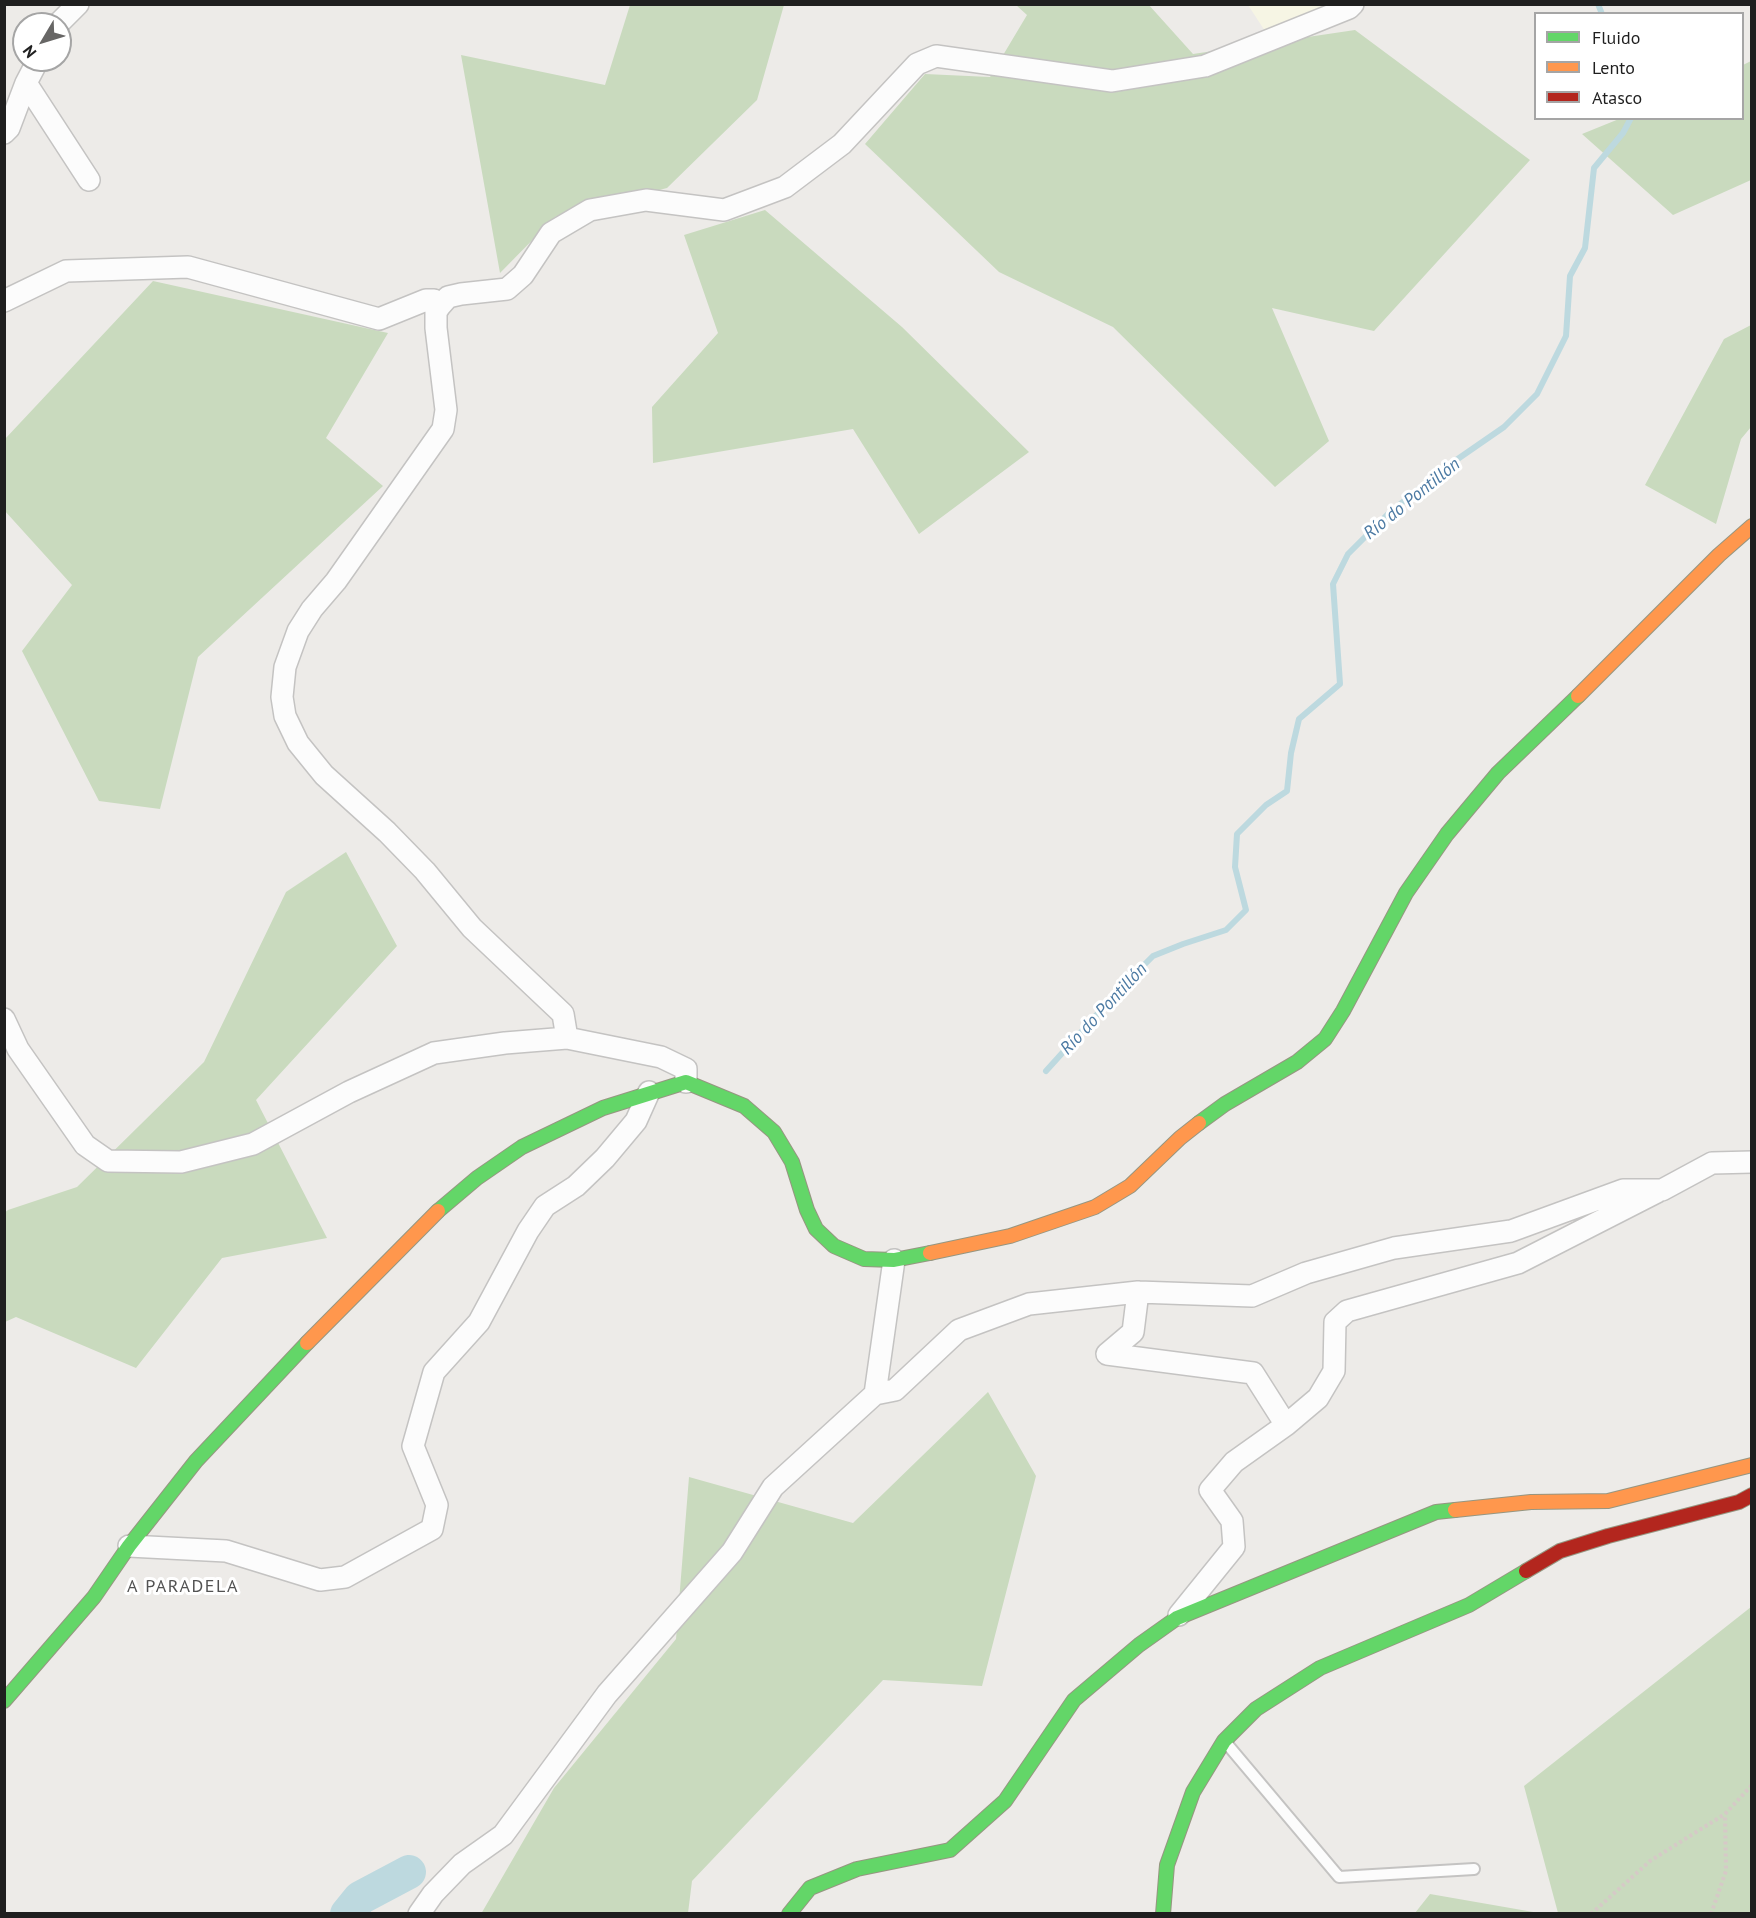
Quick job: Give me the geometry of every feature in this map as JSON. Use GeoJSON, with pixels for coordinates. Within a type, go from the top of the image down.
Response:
{"type":"FeatureCollection","features":[{"type":"Feature","properties":{"kind":"street"},"geometry":{"type":"LineString","coordinates":[[567,1038],[563,1014],[472,928],[424,871],[387,832],[324,775],[298,742],[285,716],[282,697],[285,667],[298,631],[443,429],[446,410],[436,328],[436,312],[440,306],[448,297],[507,289],[523,275],[551,233],[590,210],[646,200],[724,210],[785,187],[842,144],[917,64],[936,56],[1112,81],[1205,66],[1351,6]]}},
{"type":"Feature","properties":{"kind":"street"},"geometry":{"type":"LineString","coordinates":[[4,133],[9,128],[32,72]]}},
{"type":"Feature","properties":{"kind":"street"},"geometry":{"type":"LineString","coordinates":[[26,83],[89,180]]}},
{"type":"Feature","properties":{"kind":"street"},"geometry":{"type":"LineString","coordinates":[[4,301],[66,272],[188,267],[379,319],[426,300],[434,300],[440,306]]}},
{"type":"Feature","properties":{"kind":"street"},"geometry":{"type":"LineString","coordinates":[[4,1701],[94,1597],[129,1546],[196,1461],[309,1341],[440,1209],[477,1178],[522,1147],[603,1108],[686,1082],[744,1106],[774,1132],[792,1162],[807,1210],[816,1229],[834,1246],[864,1259],[894,1260],[1010,1236],[1095,1208],[1130,1186],[1180,1138],[1225,1104],[1298,1062],[1325,1040],[1406,894],[1447,834],[1498,773],[1627,649],[1719,555],[1752,526]]}},
{"type":"Feature","properties":{"kind":"street"},"geometry":{"type":"LineString","coordinates":[[4,1019],[18,1049],[85,1145],[108,1161],[181,1162],[253,1144],[349,1092],[434,1053],[505,1043],[567,1038],[661,1057],[686,1069],[686,1082]]}},
{"type":"Feature","properties":{"kind":"street"},"geometry":{"type":"LineString","coordinates":[[129,1546],[226,1551],[320,1580],[345,1577],[432,1529],[437,1505],[413,1446],[434,1371],[479,1322],[528,1231],[545,1206],[576,1186],[605,1158],[636,1121],[649,1092]]}},
{"type":"Feature","properties":{"kind":"street"},"geometry":{"type":"LineString","coordinates":[[1177,1618],[1234,1547],[1232,1521],[1210,1490],[1234,1462],[1286,1425],[1318,1398],[1334,1371],[1335,1322],[1347,1311],[1518,1263],[1712,1163],[1752,1162]]}},
{"type":"Feature","properties":{"kind":"street"},"geometry":{"type":"LineString","coordinates":[[419,1914],[433,1894],[462,1864],[503,1835],[607,1694],[732,1552],[773,1487],[875,1394],[896,1390],[960,1330],[1029,1304],[1138,1292],[1252,1296],[1306,1273],[1394,1248],[1512,1231],[1623,1190],[1662,1190]]}},
{"type":"Feature","properties":{"kind":"street"},"geometry":{"type":"LineString","coordinates":[[875,1394],[894,1260]]}},
{"type":"Feature","properties":{"kind":"street"},"geometry":{"type":"LineString","coordinates":[[1138,1292],[1132,1332],[1107,1354],[1253,1372],[1286,1425]]}},
{"type":"Feature","properties":{"kind":"street"},"geometry":{"type":"LineString","coordinates":[[791,1913],[810,1888],[857,1869],[950,1850],[1005,1801],[1074,1700],[1138,1645],[1177,1618],[1436,1512],[1531,1502],[1608,1501],[1752,1465]]}},
{"type":"Feature","properties":{"kind":"street"},"geometry":{"type":"LineString","coordinates":[[1163,1914],[1167,1865],[1193,1792],[1224,1741],[1256,1709],[1320,1668],[1469,1605],[1560,1551],[1739,1502],[1752,1495]]}},
{"type":"Feature","properties":{"kind":"lane"},"geometry":{"type":"LineString","coordinates":[[1224,1741],[1339,1877],[1474,1869]]}},
{"type":"Feature","properties":{"kind":"path"},"geometry":{"type":"LineString","coordinates":[[1591,1914],[1650,1861],[1725,1814],[1752,1785]]}},
{"type":"Feature","properties":{"kind":"path"},"geometry":{"type":"LineString","coordinates":[[1711,1914],[1726,1871],[1725,1814]]}},
{"type":"Feature","properties":{"kind":"shaded area"},"geometry":{"type":"Polygon","coordinates":[[[1248,5],[1335,5],[1265,31],[1248,5]]]}},
{"type":"Feature","properties":{"kind":"green space"},"geometry":{"type":"Polygon","coordinates":[[[1148,4],[1193,54],[1355,30],[1530,160],[1374,331],[1272,308],[1329,441],[1275,487],[1113,327],[999,272],[865,144],[925,74],[990,77],[1027,15],[1016,5],[1148,4]]]}},
{"type":"Feature","properties":{"kind":"green space"},"geometry":{"type":"Polygon","coordinates":[[[630,5],[784,5],[757,100],[667,188],[555,217],[500,273],[461,55],[605,85],[630,5]]]}},
{"type":"Feature","properties":{"kind":"green space"},"geometry":{"type":"Polygon","coordinates":[[[1751,61],[1751,180],[1673,215],[1582,134],[1617,120],[1744,120],[1744,64],[1751,61]]]}},
{"type":"Feature","properties":{"kind":"green space"},"geometry":{"type":"Polygon","coordinates":[[[765,210],[902,327],[1029,452],[919,534],[853,429],[653,463],[652,407],[718,333],[684,235],[765,210]]]}},
{"type":"Feature","properties":{"kind":"green space"},"geometry":{"type":"Polygon","coordinates":[[[153,281],[388,333],[326,438],[383,486],[198,657],[160,809],[99,801],[22,651],[72,585],[4,510],[5,439],[153,281]]]}},
{"type":"Feature","properties":{"kind":"green space"},"geometry":{"type":"Polygon","coordinates":[[[1751,325],[1751,427],[1741,439],[1716,524],[1645,485],[1724,339],[1751,325]]]}},
{"type":"Feature","properties":{"kind":"green space"},"geometry":{"type":"Polygon","coordinates":[[[346,852],[397,946],[256,1100],[327,1238],[222,1258],[136,1368],[16,1317],[5,1322],[4,1213],[77,1187],[204,1062],[286,892],[346,852]]]}},
{"type":"Feature","properties":{"kind":"green space"},"geometry":{"type":"Polygon","coordinates":[[[988,1392],[1036,1476],[982,1686],[883,1680],[692,1881],[688,1913],[481,1914],[554,1788],[676,1639],[689,1477],[853,1523],[988,1392]]]}},
{"type":"Feature","properties":{"kind":"green space"},"geometry":{"type":"Polygon","coordinates":[[[1751,1607],[1751,1913],[1558,1913],[1524,1786],[1751,1607]]]}},
{"type":"Feature","properties":{"kind":"green space"},"geometry":{"type":"Polygon","coordinates":[[[1430,1894],[1539,1913],[1415,1913],[1430,1894]]]}},
{"type":"Feature","properties":{"kind":"waterway","name":"Río do Pontillón"},"geometry":{"type":"LineString","coordinates":[[1598,4],[1601,12]]}},
{"type":"Feature","properties":{"kind":"waterway","name":"Río do Pontillón"},"geometry":{"type":"LineString","coordinates":[[1046,1071],[1153,956],[1226,930],[1246,910],[1235,867],[1237,834],[1266,805],[1287,791],[1291,753],[1299,719],[1340,684],[1333,584],[1348,554],[1389,513],[1449,465],[1504,427],[1537,394],[1566,336],[1570,276],[1585,248],[1594,168],[1623,133],[1630,120]]}},
{"type":"Feature","properties":{"kind":"waterway"},"geometry":{"type":"LineString","coordinates":[[347,1914],[360,1898],[409,1872]]}},
{"type":"Feature","properties":{"kind":"traffic: fast"},"geometry":{"type":"LineString","coordinates":[[1199,1123],[1225,1104],[1297,1062],[1325,1039],[1343,1011],[1406,893],[1447,834],[1498,773],[1578,696]]}},
{"type":"Feature","properties":{"kind":"traffic: fast"},"geometry":{"type":"LineString","coordinates":[[438,1211],[477,1178],[522,1147],[603,1108],[686,1082],[744,1106],[774,1132],[792,1162],[807,1210],[816,1229],[834,1246],[864,1259],[894,1260],[930,1253]]}},
{"type":"Feature","properties":{"kind":"traffic: fast"},"geometry":{"type":"LineString","coordinates":[[4,1701],[94,1597],[129,1546],[196,1461],[307,1343]]}},
{"type":"Feature","properties":{"kind":"traffic: fast"},"geometry":{"type":"LineString","coordinates":[[789,1914],[810,1888],[857,1869],[950,1850],[1005,1801],[1074,1700],[1139,1645],[1177,1618],[1436,1512],[1455,1510]]}},
{"type":"Feature","properties":{"kind":"traffic: fast"},"geometry":{"type":"LineString","coordinates":[[1163,1914],[1167,1865],[1193,1792],[1224,1741],[1256,1709],[1320,1668],[1469,1605],[1526,1571]]}},
{"type":"Feature","properties":{"kind":"traffic: slow"},"geometry":{"type":"LineString","coordinates":[[1578,696],[1719,555],[1752,526]]}},
{"type":"Feature","properties":{"kind":"traffic: slow"},"geometry":{"type":"LineString","coordinates":[[930,1253],[1010,1236],[1095,1207],[1130,1186],[1199,1123]]}},
{"type":"Feature","properties":{"kind":"traffic: slow"},"geometry":{"type":"LineString","coordinates":[[307,1343],[438,1211]]}},
{"type":"Feature","properties":{"kind":"traffic: slow"},"geometry":{"type":"LineString","coordinates":[[1455,1510],[1531,1502],[1608,1501],[1752,1465]]}},
{"type":"Feature","properties":{"kind":"traffic: jam"},"geometry":{"type":"LineString","coordinates":[[1526,1571],[1560,1551],[1739,1502],[1752,1495]]}},
{"type":"Feature","properties":{"kind":"district","name":"A PARADELA"},"geometry":{"type":"Point","coordinates":[183,1587]}}]}
